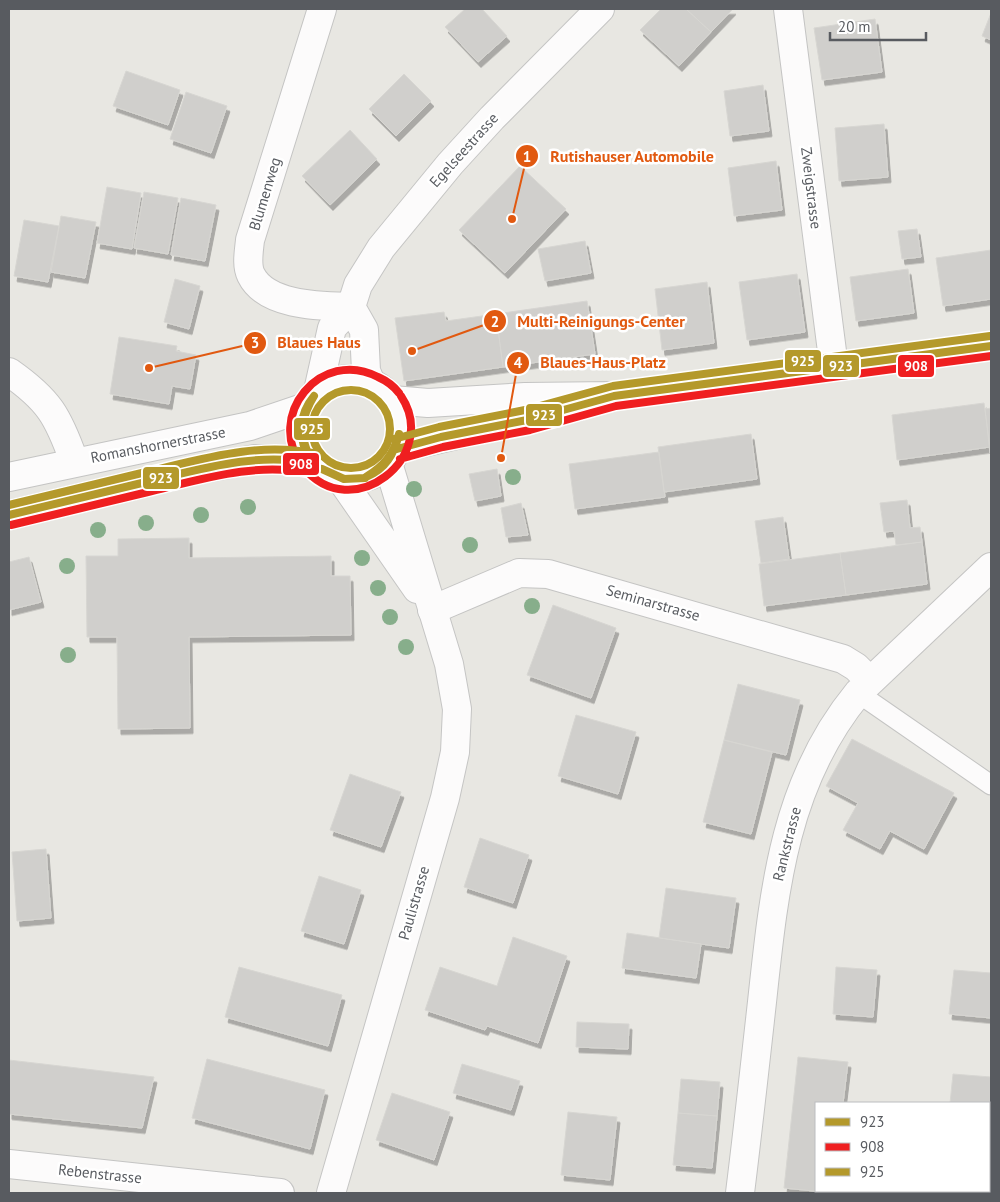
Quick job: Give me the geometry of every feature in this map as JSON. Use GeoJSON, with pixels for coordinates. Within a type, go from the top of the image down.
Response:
{"type":"FeatureCollection","features":[{"type":"Feature","properties":{"kind":"street","name":"Blumenweg"},"geometry":{"type":"LineString","coordinates":[[322,9],[250,240],[248,260],[250,274],[258,286],[269,294],[310,305],[351,307]]}},
{"type":"Feature","properties":{"kind":"street","name":"Egelseestrasse"},"geometry":{"type":"LineString","coordinates":[[312,399],[332,328],[351,307],[358,284],[393,232],[492,118],[600,9]]}},
{"type":"Feature","properties":{"kind":"street","name":"Zweigstrasse"},"geometry":{"type":"LineString","coordinates":[[788,9],[834,367]]}},
{"type":"Feature","properties":{"kind":"street"},"geometry":{"type":"LineString","coordinates":[[351,307],[364,330],[366,370],[371,383]]}},
{"type":"Feature","properties":{"kind":"street"},"geometry":{"type":"LineString","coordinates":[[392,400],[453,402],[525,397],[614,396],[991,346]]}},
{"type":"Feature","properties":{"kind":"street"},"geometry":{"type":"LineString","coordinates":[[9,372],[43,399],[58,418],[74,462],[84,499]]}},
{"type":"Feature","properties":{"kind":"street"},"geometry":{"type":"LineString","coordinates":[[343,379],[357,379],[371,383],[383,390],[392,400],[400,419],[400,439],[392,456],[378,472],[366,477],[353,480],[326,473],[315,464],[306,452],[301,437],[301,422],[312,399],[329,383],[343,379]]}},
{"type":"Feature","properties":{"kind":"street"},"geometry":{"type":"LineString","coordinates":[[392,456],[441,437],[527,420],[614,396]]}},
{"type":"Feature","properties":{"kind":"street","name":"Romanshornerstrasse"},"geometry":{"type":"LineString","coordinates":[[9,477],[250,426],[312,399]]}},
{"type":"Feature","properties":{"kind":"street","name":"Paulistrasse"},"geometry":{"type":"LineString","coordinates":[[331,1193],[445,798],[455,752],[457,709],[449,664],[432,610],[392,456]]}},
{"type":"Feature","properties":{"kind":"street"},"geometry":{"type":"LineString","coordinates":[[9,515],[84,499],[202,469],[255,459],[294,459],[315,464]]}},
{"type":"Feature","properties":{"kind":"street","name":"Paulistrasse"},"geometry":{"type":"LineString","coordinates":[[340,478],[432,610]]}},
{"type":"Feature","properties":{"kind":"street","name":"Rankstrasse"},"geometry":{"type":"LineString","coordinates":[[740,1193],[771,919],[781,857],[794,807],[818,750],[842,711],[863,686],[991,567]]}},
{"type":"Feature","properties":{"kind":"street","name":"Seminarstrasse"},"geometry":{"type":"LineString","coordinates":[[432,610],[519,573],[548,574],[843,659],[856,667],[863,686]]}},
{"type":"Feature","properties":{"kind":"street","name":"Rebenstrasse"},"geometry":{"type":"LineString","coordinates":[[9,1164],[280,1193]]}},
{"type":"Feature","properties":{"kind":"lane"},"geometry":{"type":"LineString","coordinates":[[863,686],[991,785]]}},
{"type":"Feature","properties":{"kind":"building"},"geometry":{"type":"Polygon","coordinates":[[[465,9],[482,9],[507,36],[478,62],[445,27],[465,9]]]}},
{"type":"Feature","properties":{"kind":"building"},"geometry":{"type":"Polygon","coordinates":[[[661,9],[686,9],[711,32],[679,66],[640,30],[661,9]]]}},
{"type":"Feature","properties":{"kind":"building"},"geometry":{"type":"Polygon","coordinates":[[[686,9],[733,9],[711,32],[686,9]]]}},
{"type":"Feature","properties":{"kind":"building"},"geometry":{"type":"Polygon","coordinates":[[[991,13],[991,40],[982,36],[991,13]]]}},
{"type":"Feature","properties":{"kind":"building"},"geometry":{"type":"Polygon","coordinates":[[[875,19],[882,72],[822,80],[814,28],[875,19]]]}},
{"type":"Feature","properties":{"kind":"building"},"geometry":{"type":"Polygon","coordinates":[[[126,71],[180,90],[168,125],[113,106],[126,71]]]}},
{"type":"Feature","properties":{"kind":"building"},"geometry":{"type":"Polygon","coordinates":[[[404,74],[431,101],[396,136],[369,109],[404,74]]]}},
{"type":"Feature","properties":{"kind":"building"},"geometry":{"type":"Polygon","coordinates":[[[763,85],[769,131],[730,136],[724,91],[763,85]]]}},
{"type":"Feature","properties":{"kind":"building"},"geometry":{"type":"Polygon","coordinates":[[[186,92],[227,106],[211,153],[170,139],[186,92]]]}},
{"type":"Feature","properties":{"kind":"building"},"geometry":{"type":"Polygon","coordinates":[[[884,124],[888,177],[839,181],[835,128],[884,124]]]}},
{"type":"Feature","properties":{"kind":"building"},"geometry":{"type":"Polygon","coordinates":[[[350,130],[377,159],[330,205],[302,176],[350,130]]]}},
{"type":"Feature","properties":{"kind":"building"},"geometry":{"type":"Polygon","coordinates":[[[776,161],[782,210],[734,216],[728,168],[776,161]]]}},
{"type":"Feature","properties":{"kind":"building"},"geometry":{"type":"Polygon","coordinates":[[[520,166],[566,209],[505,273],[459,230],[520,166]]]}},
{"type":"Feature","properties":{"kind":"building"},"geometry":{"type":"Polygon","coordinates":[[[107,187],[141,193],[132,249],[97,243],[107,187]]]}},
{"type":"Feature","properties":{"kind":"building"},"geometry":{"type":"Polygon","coordinates":[[[144,192],[178,198],[168,254],[134,248],[144,192]]]}},
{"type":"Feature","properties":{"kind":"building"},"geometry":{"type":"Polygon","coordinates":[[[181,198],[216,205],[205,261],[171,255],[181,198]]]}},
{"type":"Feature","properties":{"kind":"building"},"geometry":{"type":"Polygon","coordinates":[[[61,216],[96,222],[85,278],[51,272],[61,216]]]}},
{"type":"Feature","properties":{"kind":"building"},"geometry":{"type":"Polygon","coordinates":[[[24,220],[59,226],[48,282],[14,276],[24,220]]]}},
{"type":"Feature","properties":{"kind":"building"},"geometry":{"type":"Polygon","coordinates":[[[917,229],[921,257],[902,259],[898,231],[917,229]]]}},
{"type":"Feature","properties":{"kind":"building"},"geometry":{"type":"Polygon","coordinates":[[[585,241],[591,273],[545,281],[538,249],[585,241]]]}},
{"type":"Feature","properties":{"kind":"building"},"geometry":{"type":"Polygon","coordinates":[[[991,250],[991,299],[943,306],[936,258],[991,250]]]}},
{"type":"Feature","properties":{"kind":"building"},"geometry":{"type":"Polygon","coordinates":[[[908,269],[914,313],[856,321],[850,277],[908,269]]]}},
{"type":"Feature","properties":{"kind":"building"},"geometry":{"type":"Polygon","coordinates":[[[797,274],[805,332],[747,340],[739,282],[797,274]]]}},
{"type":"Feature","properties":{"kind":"building"},"geometry":{"type":"Polygon","coordinates":[[[175,279],[200,286],[189,329],[164,322],[175,279]]]}},
{"type":"Feature","properties":{"kind":"building"},"geometry":{"type":"Polygon","coordinates":[[[707,282],[714,343],[662,350],[655,289],[707,282]]]}},
{"type":"Feature","properties":{"kind":"building"},"geometry":{"type":"Polygon","coordinates":[[[587,301],[595,354],[503,367],[496,314],[587,301]]]}},
{"type":"Feature","properties":{"kind":"building"},"geometry":{"type":"Polygon","coordinates":[[[444,312],[446,321],[496,314],[503,367],[404,381],[395,318],[444,312]]]}},
{"type":"Feature","properties":{"kind":"building"},"geometry":{"type":"Polygon","coordinates":[[[119,337],[177,346],[176,351],[196,355],[190,389],[172,386],[169,404],[110,394],[119,337]]]}},
{"type":"Feature","properties":{"kind":"building"},"geometry":{"type":"Polygon","coordinates":[[[984,403],[990,447],[897,460],[892,415],[984,403]]]}},
{"type":"Feature","properties":{"kind":"building"},"geometry":{"type":"Polygon","coordinates":[[[991,408],[991,453],[990,453],[985,409],[991,408]]]}},
{"type":"Feature","properties":{"kind":"building"},"geometry":{"type":"Polygon","coordinates":[[[751,434],[757,479],[664,492],[658,447],[751,434]]]}},
{"type":"Feature","properties":{"kind":"building"},"geometry":{"type":"Polygon","coordinates":[[[659,452],[665,497],[575,509],[569,464],[659,452]]]}},
{"type":"Feature","properties":{"kind":"building"},"geometry":{"type":"Polygon","coordinates":[[[497,469],[501,496],[475,501],[469,474],[497,469]]]}},
{"type":"Feature","properties":{"kind":"building"},"geometry":{"type":"Polygon","coordinates":[[[907,500],[910,528],[920,527],[922,542],[896,545],[894,531],[884,532],[880,503],[907,500]]]}},
{"type":"Feature","properties":{"kind":"building"},"geometry":{"type":"Polygon","coordinates":[[[521,503],[528,535],[506,537],[501,508],[521,503]]]}},
{"type":"Feature","properties":{"kind":"building"},"geometry":{"type":"Polygon","coordinates":[[[783,517],[789,559],[761,563],[755,521],[783,517]]]}},
{"type":"Feature","properties":{"kind":"building"},"geometry":{"type":"Polygon","coordinates":[[[189,538],[189,558],[331,556],[331,576],[350,576],[351,635],[189,637],[190,728],[118,729],[117,637],[87,637],[86,556],[118,556],[118,539],[189,538]]]}},
{"type":"Feature","properties":{"kind":"building"},"geometry":{"type":"Polygon","coordinates":[[[922,542],[927,584],[846,595],[840,553],[922,542]]]}},
{"type":"Feature","properties":{"kind":"building"},"geometry":{"type":"Polygon","coordinates":[[[840,553],[846,595],[764,606],[759,564],[840,553]]]}},
{"type":"Feature","properties":{"kind":"building"},"geometry":{"type":"Polygon","coordinates":[[[29,557],[41,602],[9,610],[9,562],[29,557]]]}},
{"type":"Feature","properties":{"kind":"building"},"geometry":{"type":"Polygon","coordinates":[[[553,605],[616,628],[591,698],[527,675],[553,605]]]}},
{"type":"Feature","properties":{"kind":"building"},"geometry":{"type":"Polygon","coordinates":[[[738,684],[800,700],[786,755],[724,740],[738,684]]]}},
{"type":"Feature","properties":{"kind":"building"},"geometry":{"type":"Polygon","coordinates":[[[576,715],[636,732],[618,794],[558,776],[576,715]]]}},
{"type":"Feature","properties":{"kind":"building"},"geometry":{"type":"Polygon","coordinates":[[[852,739],[954,793],[924,849],[890,831],[880,849],[843,830],[858,803],[826,786],[852,739]]]}},
{"type":"Feature","properties":{"kind":"building"},"geometry":{"type":"Polygon","coordinates":[[[724,740],[772,752],[751,834],[703,822],[724,740]]]}},
{"type":"Feature","properties":{"kind":"building"},"geometry":{"type":"Polygon","coordinates":[[[350,774],[401,792],[381,847],[330,830],[350,774]]]}},
{"type":"Feature","properties":{"kind":"building"},"geometry":{"type":"Polygon","coordinates":[[[480,838],[529,855],[513,903],[464,887],[480,838]]]}},
{"type":"Feature","properties":{"kind":"building"},"geometry":{"type":"Polygon","coordinates":[[[46,849],[51,918],[17,921],[12,852],[46,849]]]}},
{"type":"Feature","properties":{"kind":"building"},"geometry":{"type":"Polygon","coordinates":[[[319,876],[361,890],[344,944],[301,931],[319,876]]]}},
{"type":"Feature","properties":{"kind":"building"},"geometry":{"type":"Polygon","coordinates":[[[666,888],[736,898],[729,948],[659,938],[666,888]]]}},
{"type":"Feature","properties":{"kind":"building"},"geometry":{"type":"Polygon","coordinates":[[[627,933],[701,944],[696,978],[622,968],[627,933]]]}},
{"type":"Feature","properties":{"kind":"building"},"geometry":{"type":"Polygon","coordinates":[[[513,937],[567,956],[538,1043],[487,1026],[485,1030],[425,1010],[440,967],[497,986],[513,937]]]}},
{"type":"Feature","properties":{"kind":"building"},"geometry":{"type":"Polygon","coordinates":[[[239,967],[342,995],[328,1046],[225,1017],[239,967]]]}},
{"type":"Feature","properties":{"kind":"building"},"geometry":{"type":"Polygon","coordinates":[[[836,967],[877,970],[873,1017],[833,1014],[836,967]]]}},
{"type":"Feature","properties":{"kind":"building"},"geometry":{"type":"Polygon","coordinates":[[[954,970],[991,973],[991,1018],[949,1014],[954,970]]]}},
{"type":"Feature","properties":{"kind":"building"},"geometry":{"type":"Polygon","coordinates":[[[577,1022],[629,1024],[628,1049],[576,1047],[577,1022]]]}},
{"type":"Feature","properties":{"kind":"building"},"geometry":{"type":"Polygon","coordinates":[[[798,1057],[848,1062],[843,1102],[815,1102],[815,1191],[784,1188],[798,1057]]]}},
{"type":"Feature","properties":{"kind":"building"},"geometry":{"type":"Polygon","coordinates":[[[207,1059],[325,1090],[310,1149],[192,1118],[207,1059]]]}},
{"type":"Feature","properties":{"kind":"building"},"geometry":{"type":"Polygon","coordinates":[[[9,1060],[154,1077],[142,1128],[9,1114],[9,1060]]]}},
{"type":"Feature","properties":{"kind":"building"},"geometry":{"type":"Polygon","coordinates":[[[462,1064],[520,1081],[511,1110],[453,1093],[462,1064]]]}},
{"type":"Feature","properties":{"kind":"building"},"geometry":{"type":"Polygon","coordinates":[[[953,1074],[991,1077],[991,1193],[941,1193],[990,1192],[990,1102],[950,1102],[953,1074]]]}},
{"type":"Feature","properties":{"kind":"building"},"geometry":{"type":"Polygon","coordinates":[[[681,1079],[720,1082],[717,1116],[678,1113],[681,1079]]]}},
{"type":"Feature","properties":{"kind":"building"},"geometry":{"type":"Polygon","coordinates":[[[392,1093],[450,1112],[434,1160],[376,1140],[392,1093]]]}},
{"type":"Feature","properties":{"kind":"building"},"geometry":{"type":"Polygon","coordinates":[[[568,1112],[617,1117],[610,1180],[561,1175],[568,1112]]]}},
{"type":"Feature","properties":{"kind":"building"},"geometry":{"type":"Polygon","coordinates":[[[678,1113],[717,1116],[712,1168],[673,1165],[678,1113]]]}},
{"type":"Feature","properties":{"kind":"building"},"geometry":{"type":"Polygon","coordinates":[[[848,1192],[941,1192],[941,1193],[848,1192]]]}},
{"type":"Feature","properties":{"kind":"transit line","name":"925"},"geometry":{"type":"LineString","coordinates":[[394,439],[439,427],[525,410],[613,386],[990,336]]}},
{"type":"Feature","properties":{"kind":"transit line","name":"923"},"geometry":{"type":"LineString","coordinates":[[397,449],[441,437],[527,420],[614,396],[991,346]]}},
{"type":"Feature","properties":{"kind":"transit line","name":"908"},"geometry":{"type":"LineString","coordinates":[[400,459],[443,447],[530,430],[616,406],[991,356]]}},
{"type":"Feature","properties":{"kind":"transit line","name":"908"},"geometry":{"type":"LineString","coordinates":[[399,393],[384,380],[357,370],[337,371],[319,379],[304,392],[295,408],[290,427],[293,447],[303,467],[323,484],[345,490],[366,487],[385,477],[400,461],[409,441],[410,419],[401,396]]}},
{"type":"Feature","properties":{"kind":"transit line","name":"925"},"geometry":{"type":"LineString","coordinates":[[351,390],[366,393],[379,401],[387,414],[390,429],[387,444],[379,457],[366,465],[351,468],[336,465],[323,457],[315,444],[312,429],[315,414],[323,401],[336,393],[351,390]]}},
{"type":"Feature","properties":{"kind":"transit line","name":"923"},"geometry":{"type":"LineString","coordinates":[[310,458],[303,442],[302,426],[305,410],[314,396]]}},
{"type":"Feature","properties":{"kind":"transit line","name":"923"},"geometry":{"type":"LineString","coordinates":[[310,458],[304,442],[303,426],[306,411],[314,396]]}},
{"type":"Feature","properties":{"kind":"transit line","name":"923"},"geometry":{"type":"LineString","coordinates":[[366,477],[378,469],[387,459],[394,448],[399,434]]}},
{"type":"Feature","properties":{"kind":"transit line","name":"923"},"geometry":{"type":"LineString","coordinates":[[366,477],[379,470],[388,460],[395,448],[399,434]]}},
{"type":"Feature","properties":{"kind":"transit line","name":"925"},"geometry":{"type":"LineString","coordinates":[[9,505],[231,453],[274,450],[317,454]]}},
{"type":"Feature","properties":{"kind":"transit line","name":"923"},"geometry":{"type":"LineString","coordinates":[[9,515],[230,463],[273,460],[315,464]]}},
{"type":"Feature","properties":{"kind":"transit line","name":"923"},"geometry":{"type":"LineString","coordinates":[[322,469],[344,479],[365,478]]}},
{"type":"Feature","properties":{"kind":"transit line","name":"923"},"geometry":{"type":"LineString","coordinates":[[322,469],[344,479],[365,478]]}},
{"type":"Feature","properties":{"kind":"transit line","name":"908"},"geometry":{"type":"LineString","coordinates":[[11,525],[230,473],[272,470],[313,474]]}},
{"type":"Feature","properties":{"kind":"place","name":"Rutishauser Automobile"},"geometry":{"type":"Point","coordinates":[512,219]}},
{"type":"Feature","properties":{"kind":"place","name":"Multi-Reinigungs-Center"},"geometry":{"type":"Point","coordinates":[412,351]}},
{"type":"Feature","properties":{"kind":"place","name":"Blaues Haus"},"geometry":{"type":"Point","coordinates":[149,368]}},
{"type":"Feature","properties":{"kind":"place","name":"Blaues-Haus-Platz"},"geometry":{"type":"Point","coordinates":[501,458]}}]}
